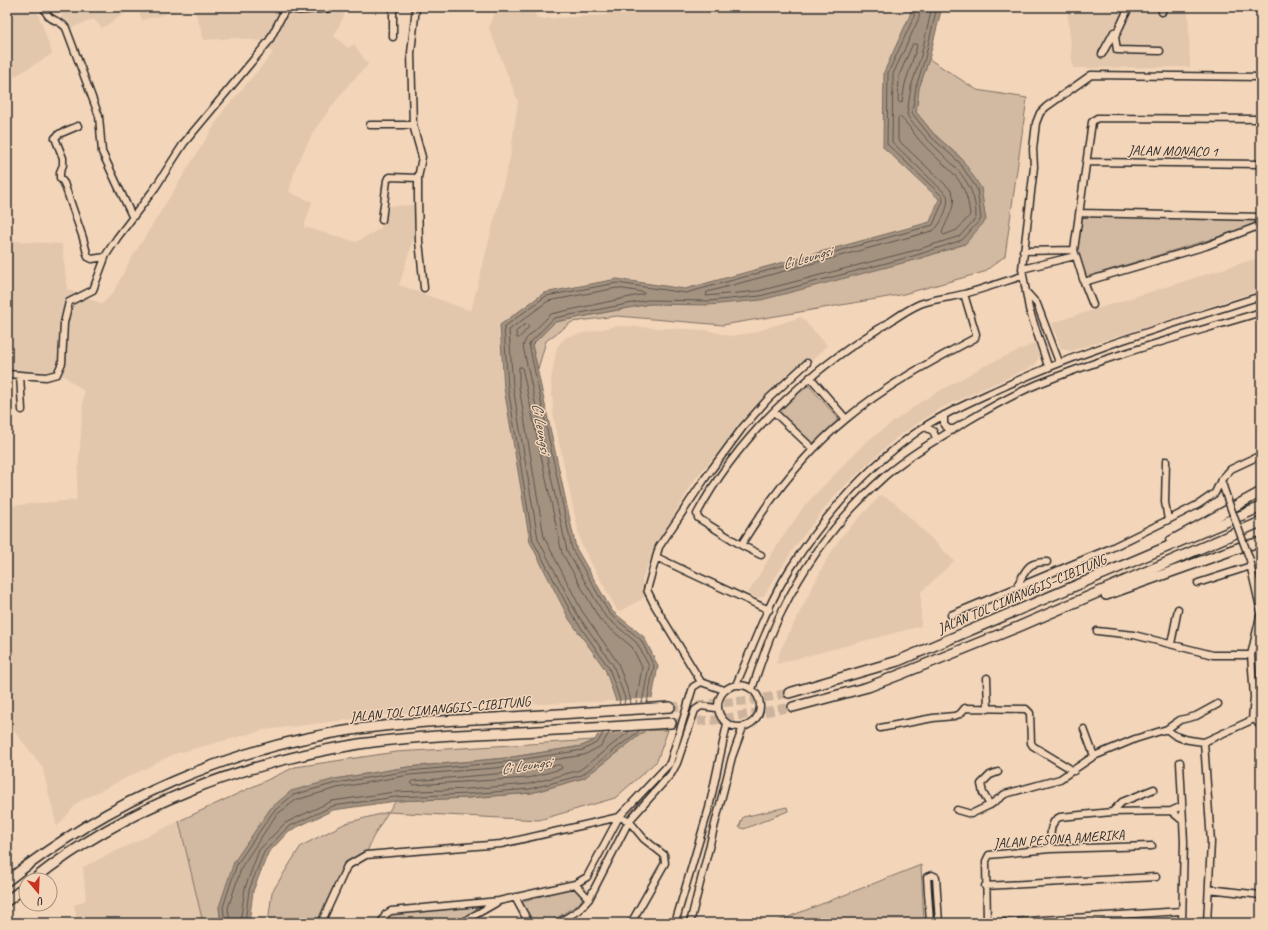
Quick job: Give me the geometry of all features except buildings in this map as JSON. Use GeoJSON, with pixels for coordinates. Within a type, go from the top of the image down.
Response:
{"type":"FeatureCollection","features":[{"type":"Feature","properties":{"kind":"highway"},"geometry":{"type":"LineString","coordinates":[[284,8],[328,7]]}},
{"type":"Feature","properties":{"kind":"highway"},"geometry":{"type":"LineString","coordinates":[[1115,570],[1261,492]]}},
{"type":"Feature","properties":{"kind":"highway","name":"JALAN TOL CIMANGGIS–CIBITUNG"},"geometry":{"type":"LineString","coordinates":[[789,693],[898,661],[1261,507]]}},
{"type":"Feature","properties":{"kind":"highway","name":"JALAN TOL CIMANGGIS–CIBITUNG"},"geometry":{"type":"LineString","coordinates":[[793,707],[868,687],[1018,627],[1261,522]]}},
{"type":"Feature","properties":{"kind":"highway"},"geometry":{"type":"LineString","coordinates":[[1018,627],[1241,547],[1261,542]]}},
{"type":"Feature","properties":{"kind":"highway","name":"JALAN TOL CIMANGGIS–CIBITUNG"},"geometry":{"type":"LineString","coordinates":[[7,881],[30,863],[82,828],[132,800],[178,779],[231,759],[284,744],[357,729],[436,721],[670,707]]}},
{"type":"Feature","properties":{"kind":"highway","name":"JALAN TOL CIMANGGIS–CIBITUNG"},"geometry":{"type":"LineString","coordinates":[[45,872],[90,841],[139,813],[183,793],[230,775],[289,758],[367,743],[437,736],[671,723]]}},
{"type":"Feature","properties":{"kind":"highway"},"geometry":{"type":"LineString","coordinates":[[7,901],[18,892]]}},
{"type":"Feature","properties":{"kind":"street"},"geometry":{"type":"LineString","coordinates":[[44,7],[48,17],[66,28],[99,116],[102,152],[132,216]]}},
{"type":"Feature","properties":{"kind":"street"},"geometry":{"type":"LineString","coordinates":[[393,7],[393,37]]}},
{"type":"Feature","properties":{"kind":"street"},"geometry":{"type":"LineString","coordinates":[[416,7],[411,53],[413,126],[422,157],[418,178],[419,241],[424,288]]}},
{"type":"Feature","properties":{"kind":"street"},"geometry":{"type":"LineString","coordinates":[[1102,54],[1125,7]]}},
{"type":"Feature","properties":{"kind":"street"},"geometry":{"type":"LineString","coordinates":[[1129,7],[1115,37],[1117,50],[1160,51]]}},
{"type":"Feature","properties":{"kind":"street"},"geometry":{"type":"LineString","coordinates":[[7,374],[46,377],[53,376],[59,372],[62,363],[64,323],[69,302],[90,293],[93,290],[105,257],[132,216],[149,197],[184,143],[269,41],[284,8]]}},
{"type":"Feature","properties":{"kind":"street"},"geometry":{"type":"LineString","coordinates":[[1048,366],[1029,308],[1028,294],[1022,276],[1023,251],[1034,167],[1033,149],[1036,123],[1040,113],[1046,106],[1079,82],[1092,75],[1261,77]]}},
{"type":"Feature","properties":{"kind":"street"},"geometry":{"type":"LineString","coordinates":[[1093,305],[1075,253],[1092,122],[1097,118],[1261,119]]}},
{"type":"Feature","properties":{"kind":"street"},"geometry":{"type":"LineString","coordinates":[[370,125],[413,126]]}},
{"type":"Feature","properties":{"kind":"street"},"geometry":{"type":"LineString","coordinates":[[78,126],[56,135],[55,138],[63,158],[60,176],[64,183],[88,257],[92,259],[105,257]]}},
{"type":"Feature","properties":{"kind":"street","name":"JALAN MONACO 1"},"geometry":{"type":"LineString","coordinates":[[1086,162],[1261,164]]}},
{"type":"Feature","properties":{"kind":"street"},"geometry":{"type":"LineString","coordinates":[[382,220],[387,180],[390,177],[418,178]]}},
{"type":"Feature","properties":{"kind":"street"},"geometry":{"type":"LineString","coordinates":[[1080,213],[1261,217]]}},
{"type":"Feature","properties":{"kind":"street"},"geometry":{"type":"LineString","coordinates":[[1084,282],[1199,248],[1261,226]]}},
{"type":"Feature","properties":{"kind":"street"},"geometry":{"type":"LineString","coordinates":[[1023,251],[1075,253]]}},
{"type":"Feature","properties":{"kind":"street"},"geometry":{"type":"LineString","coordinates":[[1022,269],[1075,253]]}},
{"type":"Feature","properties":{"kind":"street"},"geometry":{"type":"LineString","coordinates":[[761,555],[741,545],[698,518],[697,514],[733,458],[774,412],[810,377],[857,342],[917,305],[964,294],[1022,276]]}},
{"type":"Feature","properties":{"kind":"street"},"geometry":{"type":"LineString","coordinates":[[741,545],[769,502],[813,449],[846,419],[895,383],[926,364],[975,338],[976,334],[964,294]]}},
{"type":"Feature","properties":{"kind":"street"},"geometry":{"type":"LineString","coordinates":[[1028,294],[1037,304],[1059,362]]}},
{"type":"Feature","properties":{"kind":"street"},"geometry":{"type":"LineString","coordinates":[[736,685],[768,610],[789,570],[826,519],[877,465],[902,443],[944,415],[1048,366],[1261,296]]}},
{"type":"Feature","properties":{"kind":"street"},"geometry":{"type":"LineString","coordinates":[[752,689],[766,648],[782,611],[809,563],[830,534],[854,506],[886,475],[954,429],[1004,400],[1037,385],[1092,364],[1261,312]]}},
{"type":"Feature","properties":{"kind":"street"},"geometry":{"type":"LineString","coordinates":[[1036,330],[1046,326]]}},
{"type":"Feature","properties":{"kind":"street"},"geometry":{"type":"LineString","coordinates":[[724,690],[701,682],[648,595],[648,584],[659,547],[689,502],[743,427],[768,399],[807,363]]}},
{"type":"Feature","properties":{"kind":"street"},"geometry":{"type":"LineString","coordinates":[[20,375],[22,410]]}},
{"type":"Feature","properties":{"kind":"street"},"geometry":{"type":"LineString","coordinates":[[810,377],[846,419]]}},
{"type":"Feature","properties":{"kind":"street"},"geometry":{"type":"LineString","coordinates":[[774,412],[813,449]]}},
{"type":"Feature","properties":{"kind":"street"},"geometry":{"type":"LineString","coordinates":[[944,415],[944,425],[949,429],[954,429]]}},
{"type":"Feature","properties":{"kind":"street"},"geometry":{"type":"LineString","coordinates":[[925,427],[933,431],[937,440]]}},
{"type":"Feature","properties":{"kind":"street"},"geometry":{"type":"LineString","coordinates":[[951,615],[1017,583],[1109,549],[1199,504],[1215,493],[1220,480],[1231,469],[1261,455]]}},
{"type":"Feature","properties":{"kind":"street"},"geometry":{"type":"LineString","coordinates":[[1166,461],[1165,502],[1168,520]]}},
{"type":"Feature","properties":{"kind":"street"},"geometry":{"type":"LineString","coordinates":[[1167,729],[1174,736],[1204,742],[1250,722],[1253,717],[1254,692],[1251,655],[1261,612],[1250,563],[1220,480]]}},
{"type":"Feature","properties":{"kind":"street"},"geometry":{"type":"LineString","coordinates":[[656,557],[768,610]]}},
{"type":"Feature","properties":{"kind":"street"},"geometry":{"type":"LineString","coordinates":[[1017,583],[1030,564],[1036,562],[1046,562]]}},
{"type":"Feature","properties":{"kind":"street"},"geometry":{"type":"LineString","coordinates":[[1198,584],[1250,563]]}},
{"type":"Feature","properties":{"kind":"street"},"geometry":{"type":"LineString","coordinates":[[1171,644],[1178,610]]}},
{"type":"Feature","properties":{"kind":"street"},"geometry":{"type":"LineString","coordinates":[[1097,631],[1134,635],[1213,655],[1251,655]]}},
{"type":"Feature","properties":{"kind":"street"},"geometry":{"type":"LineString","coordinates":[[987,678],[988,709]]}},
{"type":"Feature","properties":{"kind":"street"},"geometry":{"type":"LineString","coordinates":[[381,923],[386,914],[392,911],[499,901],[575,884],[587,877],[619,817],[670,763],[693,687],[701,682]]}},
{"type":"Feature","properties":{"kind":"street"},"geometry":{"type":"LineString","coordinates":[[736,685],[745,685],[752,689],[759,699],[760,711],[754,721],[744,727],[727,724],[716,708],[720,696],[724,690],[736,685]]}},
{"type":"Feature","properties":{"kind":"street"},"geometry":{"type":"LineString","coordinates":[[1254,692],[1261,688]]}},
{"type":"Feature","properties":{"kind":"street"},"geometry":{"type":"LineString","coordinates":[[957,810],[971,814],[990,805],[1005,794],[1060,779],[1074,771],[1094,756],[1167,729],[1180,720],[1196,716],[1218,704]]}},
{"type":"Feature","properties":{"kind":"street"},"geometry":{"type":"LineString","coordinates":[[558,923],[579,910],[589,898],[629,821],[671,774],[677,763],[695,710],[701,706],[716,708]]}},
{"type":"Feature","properties":{"kind":"street"},"geometry":{"type":"LineString","coordinates":[[880,728],[933,718],[954,716],[960,714],[965,708],[1028,710],[1030,713],[1032,746],[1074,771]]}},
{"type":"Feature","properties":{"kind":"street"},"geometry":{"type":"LineString","coordinates":[[1253,717],[1261,727]]}},
{"type":"Feature","properties":{"kind":"street"},"geometry":{"type":"LineString","coordinates":[[676,921],[709,808],[727,724]]}},
{"type":"Feature","properties":{"kind":"street"},"geometry":{"type":"LineString","coordinates":[[690,922],[732,757],[744,727]]}},
{"type":"Feature","properties":{"kind":"street"},"geometry":{"type":"LineString","coordinates":[[1084,728],[1094,756]]}},
{"type":"Feature","properties":{"kind":"street"},"geometry":{"type":"LineString","coordinates":[[1204,742],[1211,842],[1207,923]]}},
{"type":"Feature","properties":{"kind":"street"},"geometry":{"type":"LineString","coordinates":[[1180,762],[1184,842],[1182,923]]}},
{"type":"Feature","properties":{"kind":"street"},"geometry":{"type":"LineString","coordinates":[[990,805],[983,793],[981,784],[990,775],[998,772]]}},
{"type":"Feature","properties":{"kind":"street"},"geometry":{"type":"LineString","coordinates":[[1112,812],[1122,802],[1154,789]]}},
{"type":"Feature","properties":{"kind":"street"},"geometry":{"type":"LineString","coordinates":[[1050,849],[1052,823],[1055,819],[1112,812],[1171,811],[1182,806]]}},
{"type":"Feature","properties":{"kind":"street"},"geometry":{"type":"LineString","coordinates":[[1171,811],[1183,821]]}},
{"type":"Feature","properties":{"kind":"street"},"geometry":{"type":"LineString","coordinates":[[321,923],[347,866],[359,857],[366,854],[501,844],[619,817],[629,821],[644,839],[664,856],[665,863],[631,923]]}},
{"type":"Feature","properties":{"kind":"street","name":"JALAN PESONA AMERIKA"},"geometry":{"type":"LineString","coordinates":[[987,923],[985,886],[986,861],[989,855],[1050,849],[1152,846]]}},
{"type":"Feature","properties":{"kind":"street"},"geometry":{"type":"LineString","coordinates":[[930,923],[927,877],[932,875],[936,877],[939,923]]}},
{"type":"Feature","properties":{"kind":"street"},"geometry":{"type":"LineString","coordinates":[[985,886],[1156,877]]}},
{"type":"Feature","properties":{"kind":"street"},"geometry":{"type":"LineString","coordinates":[[575,884],[589,898]]}},
{"type":"Feature","properties":{"kind":"street"},"geometry":{"type":"LineString","coordinates":[[1209,889],[1261,895]]}},
{"type":"Feature","properties":{"kind":"street"},"geometry":{"type":"LineString","coordinates":[[515,897],[529,923]]}},
{"type":"Feature","properties":{"kind":"street"},"geometry":{"type":"LineString","coordinates":[[461,923],[499,901]]}},
{"type":"Feature","properties":{"kind":"street"},"geometry":{"type":"LineString","coordinates":[[996,923],[1182,911]]}},
{"type":"Feature","properties":{"kind":"shaded area"},"geometry":{"type":"Polygon","coordinates":[[[7,7],[36,7],[52,54],[7,81],[7,7]]]}},
{"type":"Feature","properties":{"kind":"shaded area"},"geometry":{"type":"Polygon","coordinates":[[[68,7],[135,7],[102,28],[94,19],[66,30],[60,11],[68,7]]]}},
{"type":"Feature","properties":{"kind":"shaded area"},"geometry":{"type":"Polygon","coordinates":[[[137,7],[194,7],[142,20],[137,7]]]}},
{"type":"Feature","properties":{"kind":"shaded area"},"geometry":{"type":"Polygon","coordinates":[[[194,7],[348,7],[334,36],[348,48],[354,44],[368,65],[349,84],[315,129],[296,166],[289,192],[312,202],[304,227],[356,242],[380,229],[390,206],[414,205],[414,237],[399,285],[471,311],[510,158],[518,101],[489,28],[497,7],[533,7],[537,19],[607,15],[606,7],[911,7],[911,15],[883,147],[939,199],[930,222],[685,289],[617,279],[500,325],[504,388],[530,542],[569,619],[605,669],[616,701],[492,706],[386,715],[264,730],[174,754],[78,802],[57,827],[42,766],[7,722],[7,506],[76,500],[84,391],[64,376],[29,380],[7,376],[7,238],[12,241],[62,244],[67,289],[102,304],[113,293],[128,264],[224,110],[273,53],[261,41],[236,38],[204,40],[194,7]]]}},
{"type":"Feature","properties":{"kind":"shaded area"},"geometry":{"type":"Polygon","coordinates":[[[1067,7],[1188,7],[1190,67],[1073,68],[1067,7]]]}},
{"type":"Feature","properties":{"kind":"shaded area"},"geometry":{"type":"Polygon","coordinates":[[[929,59],[977,90],[1027,98],[1005,256],[984,272],[900,295],[723,325],[617,316],[572,322],[546,341],[538,369],[532,345],[555,322],[649,304],[864,272],[918,259],[965,244],[962,159],[933,133],[916,112],[919,88],[929,59]]]}},
{"type":"Feature","properties":{"kind":"shaded area"},"geometry":{"type":"Polygon","coordinates":[[[1082,216],[1252,217],[1255,223],[1251,227],[1086,277],[1081,272],[1078,265],[1076,250],[1080,219],[1082,216]]]}},
{"type":"Feature","properties":{"kind":"shaded area"},"geometry":{"type":"Polygon","coordinates":[[[1261,257],[1261,290],[1071,351],[1061,349],[1052,323],[1261,257]]]}},
{"type":"Feature","properties":{"kind":"shaded area"},"geometry":{"type":"Polygon","coordinates":[[[801,317],[827,345],[806,367],[749,416],[695,479],[654,549],[642,580],[646,597],[618,612],[581,544],[554,419],[551,380],[557,347],[566,337],[616,326],[706,330],[730,336],[752,333],[801,317]]]}},
{"type":"Feature","properties":{"kind":"shaded area"},"geometry":{"type":"Polygon","coordinates":[[[1035,343],[1039,356],[1035,365],[941,408],[897,437],[835,495],[794,548],[763,597],[756,598],[748,593],[780,541],[805,505],[866,442],[922,401],[982,367],[1035,343]]]}},
{"type":"Feature","properties":{"kind":"shaded area"},"geometry":{"type":"Polygon","coordinates":[[[805,386],[809,386],[838,418],[837,422],[824,436],[812,442],[808,442],[781,416],[779,411],[781,407],[805,386]]]}},
{"type":"Feature","properties":{"kind":"shaded area"},"geometry":{"type":"Polygon","coordinates":[[[881,495],[895,503],[954,561],[921,592],[921,626],[776,664],[781,649],[827,559],[841,537],[881,495]]]}},
{"type":"Feature","properties":{"kind":"shaded area"},"geometry":{"type":"Polygon","coordinates":[[[646,730],[668,730],[657,761],[615,798],[539,820],[388,812],[396,801],[468,798],[531,793],[584,778],[646,730]]]}},
{"type":"Feature","properties":{"kind":"shaded area"},"geometry":{"type":"Polygon","coordinates":[[[595,740],[582,746],[506,758],[408,767],[335,779],[219,907],[221,923],[203,923],[179,821],[295,767],[396,752],[595,740]]]}},
{"type":"Feature","properties":{"kind":"shaded area"},"geometry":{"type":"Polygon","coordinates":[[[787,807],[788,811],[744,829],[739,827],[743,817],[787,807]]]}},
{"type":"Feature","properties":{"kind":"shaded area"},"geometry":{"type":"Polygon","coordinates":[[[388,812],[372,839],[366,855],[347,866],[321,923],[268,923],[272,892],[301,846],[346,823],[388,812]]]}},
{"type":"Feature","properties":{"kind":"shaded area"},"geometry":{"type":"Polygon","coordinates":[[[179,821],[203,923],[26,923],[77,919],[74,905],[86,900],[83,867],[179,821]]]}},
{"type":"Feature","properties":{"kind":"shaded area"},"geometry":{"type":"Polygon","coordinates":[[[921,865],[924,923],[773,923],[921,865]]]}},
{"type":"Feature","properties":{"kind":"shaded area"},"geometry":{"type":"Polygon","coordinates":[[[580,884],[586,892],[579,904],[548,923],[529,923],[521,902],[580,884]]]}},
{"type":"Feature","properties":{"kind":"shaded area"},"geometry":{"type":"Polygon","coordinates":[[[476,905],[477,911],[455,923],[384,923],[390,914],[476,905]]]}},
{"type":"Feature","properties":{"kind":"water","name":"Ci Leungsi"},"geometry":{"type":"Polygon","coordinates":[[[911,7],[942,7],[929,59],[919,88],[916,112],[933,133],[962,159],[981,188],[986,220],[965,244],[918,259],[761,300],[709,305],[649,304],[555,322],[532,345],[576,548],[612,611],[644,637],[658,666],[646,730],[584,778],[531,793],[468,798],[396,801],[333,810],[289,831],[268,853],[253,891],[249,923],[221,923],[219,907],[234,862],[270,809],[291,791],[335,779],[408,767],[506,758],[582,746],[595,740],[616,701],[605,669],[569,619],[530,542],[504,388],[500,325],[544,293],[617,279],[685,289],[930,222],[939,199],[883,147],[884,72],[910,15],[911,7]]]}},
{"type":"Feature","properties":{"kind":"pier"},"geometry":{"type":"Polygon","coordinates":[[[654,698],[648,731],[595,735],[614,701],[654,698]]]}},
{"type":"Feature","properties":{"kind":"tunnel"},"geometry":{"type":"LineString","coordinates":[[670,707],[755,700],[789,693]]}},
{"type":"Feature","properties":{"kind":"tunnel"},"geometry":{"type":"LineString","coordinates":[[671,723],[715,720],[793,707]]}}]}
